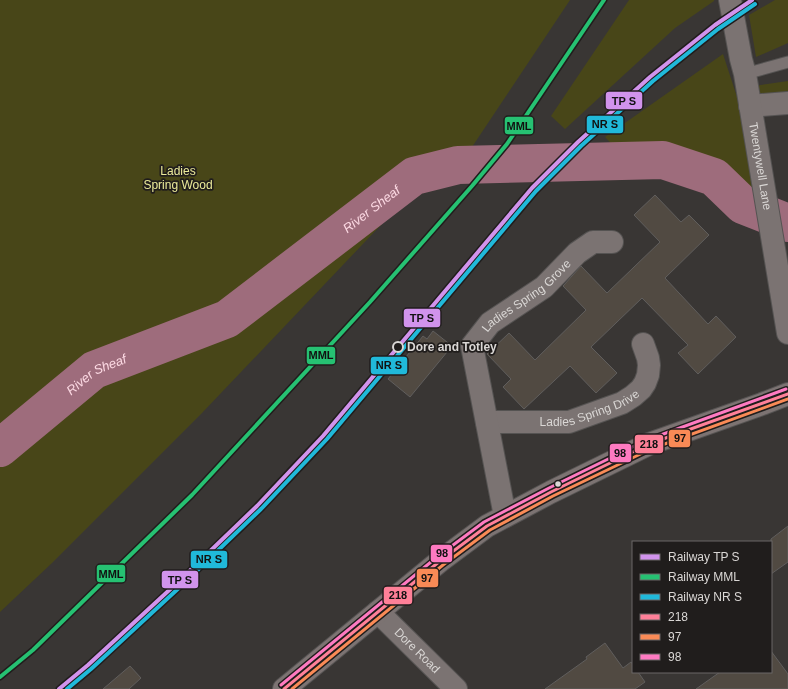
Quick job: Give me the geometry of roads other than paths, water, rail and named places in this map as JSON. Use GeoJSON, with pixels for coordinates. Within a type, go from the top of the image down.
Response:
{"type":"FeatureCollection","features":[{"type":"Feature","properties":{"kind":"main road"},"geometry":{"type":"LineString","coordinates":[[284,689],[440,561],[487,526],[551,492],[649,444],[788,394]]}},
{"type":"Feature","properties":{"kind":"street","name":"Twentywell Lane"},"geometry":{"type":"LineString","coordinates":[[730,0],[745,74],[788,333]]}},
{"type":"Feature","properties":{"kind":"street"},"geometry":{"type":"LineString","coordinates":[[750,106],[788,103]]}},
{"type":"Feature","properties":{"kind":"street","name":"Ladies Spring Grove"},"geometry":{"type":"LineString","coordinates":[[505,516],[472,346],[490,323],[544,287],[577,253],[593,242],[612,242]]}},
{"type":"Feature","properties":{"kind":"street","name":"Ladies Spring Drive"},"geometry":{"type":"LineString","coordinates":[[487,422],[569,422],[622,403],[641,389],[648,375],[648,358],[643,344]]}},
{"type":"Feature","properties":{"kind":"street","name":"Dore Road"},"geometry":{"type":"LineString","coordinates":[[378,612],[456,689]]}},
{"type":"Feature","properties":{"kind":"lane"},"geometry":{"type":"LineString","coordinates":[[745,74],[788,62]]}},
{"type":"Feature","properties":{"kind":"waterway","name":"River Sheaf"},"geometry":{"type":"LineString","coordinates":[[0,448],[94,370],[227,319],[414,176],[458,165],[663,160],[714,177],[743,205],[788,223]]}},
{"type":"Feature","properties":{"kind":"rail line","name":"MML"},"geometry":{"type":"LineString","coordinates":[[0,677],[33,650],[192,495],[370,302],[507,144],[604,0]]}},
{"type":"Feature","properties":{"kind":"place","name":"Dore and Totley"},"geometry":{"type":"Point","coordinates":[398,347]}},
{"type":"Feature","properties":{"kind":"park label","name":"Ladies Spring Wood"},"geometry":{"type":"Point","coordinates":[178,178]}}]}
